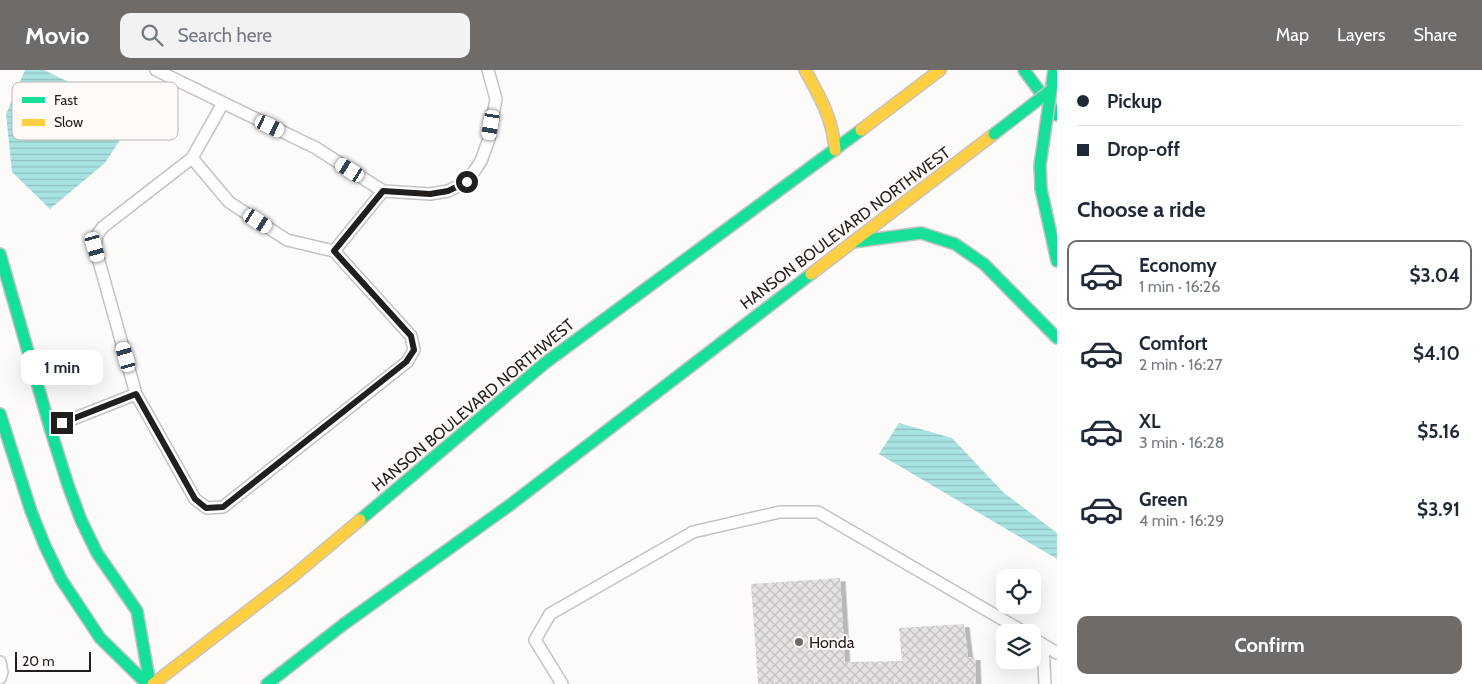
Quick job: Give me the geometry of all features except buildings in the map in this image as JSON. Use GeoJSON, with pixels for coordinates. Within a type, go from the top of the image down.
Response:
{"type":"FeatureCollection","features":[{"type":"Feature","properties":{"kind":"main road"},"geometry":{"type":"LineString","coordinates":[[806,70],[822,100],[834,134],[835,150]]}},
{"type":"Feature","properties":{"kind":"main road","name":"HANSON BOULEVARD NORTHWEST"},"geometry":{"type":"LineString","coordinates":[[150,684],[292,577],[545,362],[835,150],[940,70]]}},
{"type":"Feature","properties":{"kind":"main road"},"geometry":{"type":"LineString","coordinates":[[1024,70],[1057,116]]}},
{"type":"Feature","properties":{"kind":"main road"},"geometry":{"type":"LineString","coordinates":[[1054,70],[1054,87],[1040,165],[1041,189],[1057,261]]}},
{"type":"Feature","properties":{"kind":"main road","name":"HANSON BOULEVARD NORTHWEST"},"geometry":{"type":"LineString","coordinates":[[267,684],[344,624],[510,505],[1054,87]]}},
{"type":"Feature","properties":{"kind":"main road"},"geometry":{"type":"LineString","coordinates":[[853,242],[921,233],[955,244],[984,264],[1057,338]]}},
{"type":"Feature","properties":{"kind":"main road"},"geometry":{"type":"LineString","coordinates":[[0,254],[68,485],[81,520],[97,553],[137,611],[150,684]]}},
{"type":"Feature","properties":{"kind":"main road"},"geometry":{"type":"LineString","coordinates":[[0,416],[44,546],[61,579],[100,638],[150,684]]}},
{"type":"Feature","properties":{"kind":"lane"},"geometry":{"type":"LineString","coordinates":[[156,70],[316,148],[383,191],[430,194],[448,191],[467,182],[481,161],[489,139],[496,99],[488,70]]}},
{"type":"Feature","properties":{"kind":"lane"},"geometry":{"type":"LineString","coordinates":[[192,158],[229,202],[287,240],[334,251],[411,336],[414,350],[406,362],[223,507],[206,508],[195,499],[136,394],[95,247],[97,235],[103,227],[192,158],[223,103]]}},
{"type":"Feature","properties":{"kind":"lane"},"geometry":{"type":"LineString","coordinates":[[334,251],[383,191]]}},
{"type":"Feature","properties":{"kind":"lane"},"geometry":{"type":"LineString","coordinates":[[50,428],[136,394]]}},
{"type":"Feature","properties":{"kind":"lane"},"geometry":{"type":"LineString","coordinates":[[562,684],[535,640],[550,614],[693,532],[780,512],[818,512],[1010,624]]}},
{"type":"Feature","properties":{"kind":"lane"},"geometry":{"type":"LineString","coordinates":[[1043,645],[1057,653]]}},
{"type":"Feature","properties":{"kind":"lane"},"geometry":{"type":"LineString","coordinates":[[1043,645],[1045,684]]}},
{"type":"Feature","properties":{"kind":"lane"},"geometry":{"type":"LineString","coordinates":[[0,662],[2,672],[0,678]]}},
{"type":"Feature","properties":{"kind":"water"},"geometry":{"type":"Polygon","coordinates":[[[25,70],[44,70],[69,82],[20,82],[25,70]]]}},
{"type":"Feature","properties":{"kind":"water"},"geometry":{"type":"Polygon","coordinates":[[[12,100],[12,140],[120,140],[105,163],[50,209],[12,172],[6,114],[12,100]]]}},
{"type":"Feature","properties":{"kind":"water"},"geometry":{"type":"Polygon","coordinates":[[[899,423],[952,438],[1003,492],[1057,533],[1057,559],[879,454],[899,423]]]}},
{"type":"Feature","properties":{"kind":"traffic: fast"},"geometry":{"type":"LineString","coordinates":[[1024,70],[1057,115]]}},
{"type":"Feature","properties":{"kind":"traffic: fast"},"geometry":{"type":"LineString","coordinates":[[1051,90],[1054,70]]}},
{"type":"Feature","properties":{"kind":"traffic: fast"},"geometry":{"type":"LineString","coordinates":[[994,134],[1051,90]]}},
{"type":"Feature","properties":{"kind":"traffic: fast"},"geometry":{"type":"LineString","coordinates":[[1041,189],[1040,165],[1051,90]]}},
{"type":"Feature","properties":{"kind":"traffic: fast"},"geometry":{"type":"LineString","coordinates":[[360,520],[545,363],[861,130]]}},
{"type":"Feature","properties":{"kind":"traffic: fast"},"geometry":{"type":"LineString","coordinates":[[1041,189],[1057,261]]}},
{"type":"Feature","properties":{"kind":"traffic: fast"},"geometry":{"type":"LineString","coordinates":[[853,242],[921,233],[955,244],[984,264],[1057,338]]}},
{"type":"Feature","properties":{"kind":"traffic: fast"},"geometry":{"type":"LineString","coordinates":[[0,254],[68,485],[81,520],[97,553],[137,611],[150,684]]}},
{"type":"Feature","properties":{"kind":"traffic: fast"},"geometry":{"type":"LineString","coordinates":[[267,684],[344,624],[510,505],[811,274]]}},
{"type":"Feature","properties":{"kind":"traffic: fast"},"geometry":{"type":"LineString","coordinates":[[0,414],[31,511],[61,579],[100,638],[147,684]]}},
{"type":"Feature","properties":{"kind":"traffic: slow"},"geometry":{"type":"LineString","coordinates":[[805,70],[829,118],[835,150]]}},
{"type":"Feature","properties":{"kind":"traffic: slow"},"geometry":{"type":"LineString","coordinates":[[861,130],[940,70]]}},
{"type":"Feature","properties":{"kind":"traffic: slow"},"geometry":{"type":"LineString","coordinates":[[811,274],[994,134]]}},
{"type":"Feature","properties":{"kind":"traffic: slow"},"geometry":{"type":"LineString","coordinates":[[153,684],[292,577],[360,520]]}},
{"type":"Feature","properties":{"kind":"place","name":"Honda"},"geometry":{"type":"Point","coordinates":[799,642]}},
{"type":"Feature","properties":{"kind":"route"},"geometry":{"type":"LineString","coordinates":[[62,423],[136,394],[195,499],[206,508],[223,507],[406,362],[414,350],[411,336],[334,251],[383,191],[430,194],[448,191],[467,182]]}}]}
